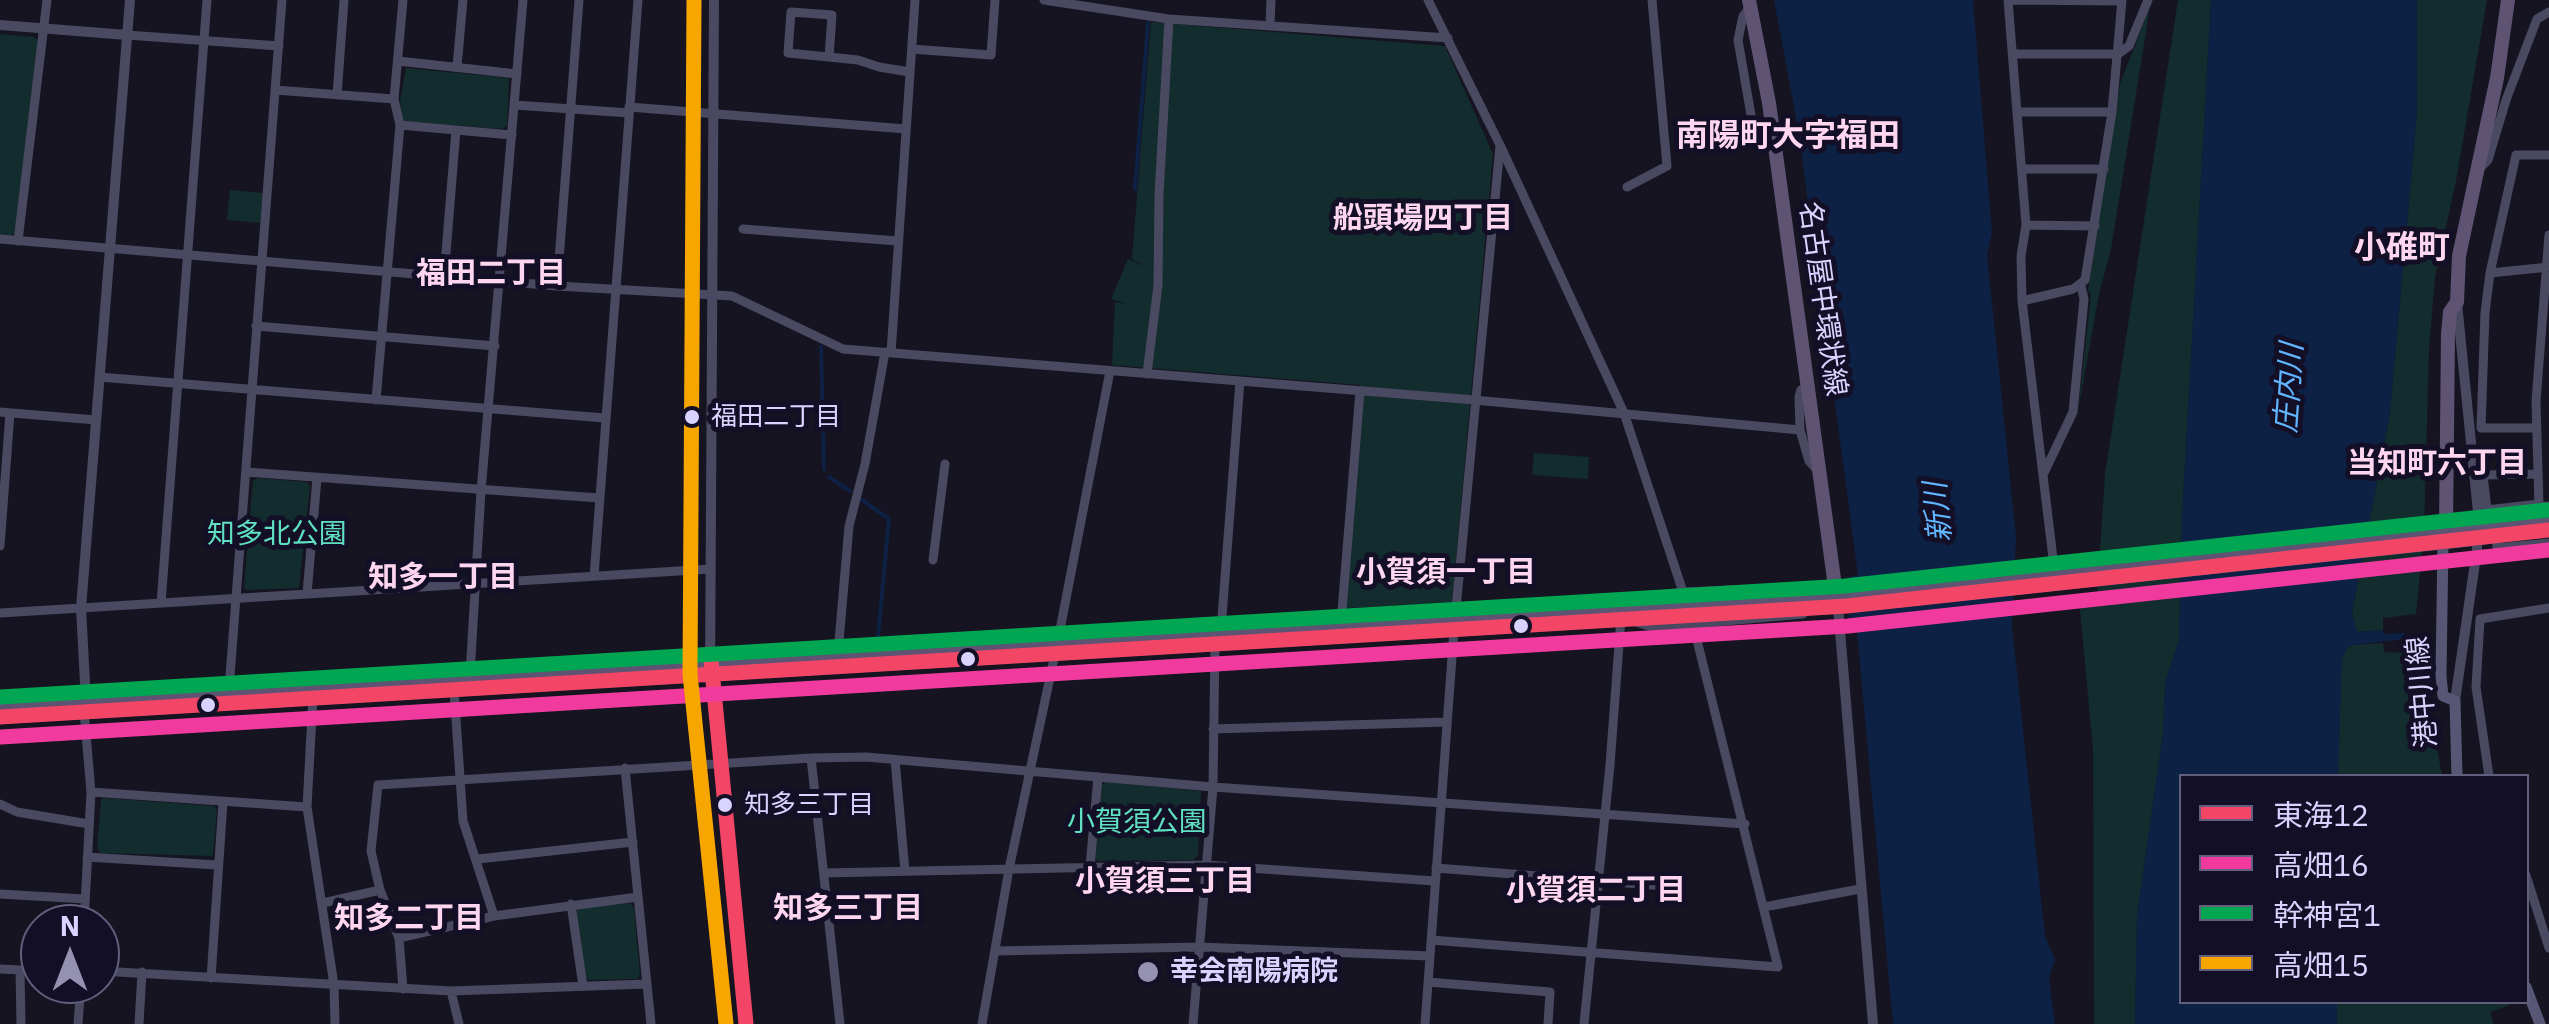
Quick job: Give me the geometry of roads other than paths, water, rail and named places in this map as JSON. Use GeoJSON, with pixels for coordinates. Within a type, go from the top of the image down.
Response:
{"type":"FeatureCollection","features":[{"type":"Feature","properties":{"kind":"main road"},"geometry":{"type":"LineString","coordinates":[[2445,534],[2450,312],[2456,302],[2459,256],[2497,78],[2508,0]]}},
{"type":"Feature","properties":{"kind":"main road","name":"名古屋中環状線"},"geometry":{"type":"LineString","coordinates":[[1750,3],[1842,600]]}},
{"type":"Feature","properties":{"kind":"main road"},"geometry":{"type":"LineString","coordinates":[[0,717],[229,689],[470,674],[710,667],[1455,623],[1620,618],[1842,600],[2445,534],[2549,518]]}},
{"type":"Feature","properties":{"kind":"main road"},"geometry":{"type":"LineString","coordinates":[[2445,534],[2549,530]]}},
{"type":"Feature","properties":{"kind":"main road","name":"港中川線"},"geometry":{"type":"LineString","coordinates":[[2445,534],[2441,676],[2443,696],[2454,701],[2457,774]]}},
{"type":"Feature","properties":{"kind":"main road"},"geometry":{"type":"LineString","coordinates":[[1218,637],[1341,622],[1455,623],[1580,608],[1842,600]]}},
{"type":"Feature","properties":{"kind":"main road"},"geometry":{"type":"LineString","coordinates":[[0,703],[86,704],[454,690],[838,653],[1056,647]]}},
{"type":"Feature","properties":{"kind":"main road"},"geometry":{"type":"LineString","coordinates":[[2529,994],[2540,1024]]}},
{"type":"Feature","properties":{"kind":"street"},"geometry":{"type":"LineString","coordinates":[[18,240],[47,0]]}},
{"type":"Feature","properties":{"kind":"street"},"geometry":{"type":"LineString","coordinates":[[85,904],[91,792],[81,608],[130,0]]}},
{"type":"Feature","properties":{"kind":"street"},"geometry":{"type":"LineString","coordinates":[[161,602],[208,0]]}},
{"type":"Feature","properties":{"kind":"street"},"geometry":{"type":"LineString","coordinates":[[229,689],[282,0]]}},
{"type":"Feature","properties":{"kind":"street"},"geometry":{"type":"LineString","coordinates":[[337,94],[344,0]]}},
{"type":"Feature","properties":{"kind":"street"},"geometry":{"type":"LineString","coordinates":[[376,400],[400,125],[394,98],[403,0]]}},
{"type":"Feature","properties":{"kind":"street"},"geometry":{"type":"LineString","coordinates":[[458,67],[463,0]]}},
{"type":"Feature","properties":{"kind":"street"},"geometry":{"type":"LineString","coordinates":[[470,674],[481,490],[523,0]]}},
{"type":"Feature","properties":{"kind":"street"},"geometry":{"type":"LineString","coordinates":[[557,286],[579,0]]}},
{"type":"Feature","properties":{"kind":"street"},"geometry":{"type":"LineString","coordinates":[[594,576],[638,0]]}},
{"type":"Feature","properties":{"kind":"street"},"geometry":{"type":"LineString","coordinates":[[714,0],[710,667],[746,1024]]}},
{"type":"Feature","properties":{"kind":"street"},"geometry":{"type":"LineString","coordinates":[[838,653],[849,526],[888,353],[915,0]]}},
{"type":"Feature","properties":{"kind":"street"},"geometry":{"type":"LineString","coordinates":[[912,49],[992,56],[996,0]]}},
{"type":"Feature","properties":{"kind":"street"},"geometry":{"type":"LineString","coordinates":[[1044,0],[1170,19],[1448,38]]}},
{"type":"Feature","properties":{"kind":"street"},"geometry":{"type":"LineString","coordinates":[[1120,0],[1120,12]]}},
{"type":"Feature","properties":{"kind":"street"},"geometry":{"type":"LineString","coordinates":[[1270,25],[1272,0]]}},
{"type":"Feature","properties":{"kind":"street"},"geometry":{"type":"LineString","coordinates":[[1428,0],[1624,413],[1682,592]]}},
{"type":"Feature","properties":{"kind":"street"},"geometry":{"type":"LineString","coordinates":[[1627,187],[1665,170],[1666,166],[1652,0]]}},
{"type":"Feature","properties":{"kind":"street"},"geometry":{"type":"LineString","coordinates":[[2042,477],[2074,412],[2084,299],[2081,286],[2104,169],[2122,0],[2008,0],[2026,226],[2021,256],[2022,301],[2042,477],[2054,575]]}},
{"type":"Feature","properties":{"kind":"street"},"geometry":{"type":"LineString","coordinates":[[2014,54],[2118,54],[2129,46],[2148,0]]}},
{"type":"Feature","properties":{"kind":"street"},"geometry":{"type":"LineString","coordinates":[[2478,170],[2488,160],[2536,19],[2546,13],[2545,0]]}},
{"type":"Feature","properties":{"kind":"street"},"geometry":{"type":"LineString","coordinates":[[829,57],[832,14],[792,12],[788,53],[910,72]]}},
{"type":"Feature","properties":{"kind":"street"},"geometry":{"type":"LineString","coordinates":[[1147,374],[1158,285],[1158,195],[1170,19]]}},
{"type":"Feature","properties":{"kind":"street"},"geometry":{"type":"LineString","coordinates":[[0,25],[278,46]]}},
{"type":"Feature","properties":{"kind":"street"},"geometry":{"type":"LineString","coordinates":[[398,61],[517,74]]}},
{"type":"Feature","properties":{"kind":"street"},"geometry":{"type":"LineString","coordinates":[[275,90],[394,98]]}},
{"type":"Feature","properties":{"kind":"street"},"geometry":{"type":"LineString","coordinates":[[514,104],[713,113],[906,130]]}},
{"type":"Feature","properties":{"kind":"street"},"geometry":{"type":"LineString","coordinates":[[2019,112],[2112,112]]}},
{"type":"Feature","properties":{"kind":"street"},"geometry":{"type":"LineString","coordinates":[[400,125],[512,134]]}},
{"type":"Feature","properties":{"kind":"street"},"geometry":{"type":"LineString","coordinates":[[444,277],[456,130]]}},
{"type":"Feature","properties":{"kind":"street"},"geometry":{"type":"LineString","coordinates":[[1424,1024],[1455,623],[1500,146]]}},
{"type":"Feature","properties":{"kind":"street"},"geometry":{"type":"LineString","coordinates":[[2536,428],[2481,428],[2485,314],[2516,155],[2549,156]]}},
{"type":"Feature","properties":{"kind":"street"},"geometry":{"type":"LineString","coordinates":[[2022,169],[2104,169]]}},
{"type":"Feature","properties":{"kind":"street"},"geometry":{"type":"LineString","coordinates":[[2026,226],[2095,226]]}},
{"type":"Feature","properties":{"kind":"street"},"geometry":{"type":"LineString","coordinates":[[743,229],[898,241]]}},
{"type":"Feature","properties":{"kind":"street"},"geometry":{"type":"LineString","coordinates":[[2538,474],[2483,474],[2487,510],[2544,505],[2538,474],[2536,402],[2549,235]]}},
{"type":"Feature","properties":{"kind":"street"},"geometry":{"type":"LineString","coordinates":[[0,239],[500,282],[732,296],[842,349],[1800,430]]}},
{"type":"Feature","properties":{"kind":"street"},"geometry":{"type":"LineString","coordinates":[[2490,274],[2548,267]]}},
{"type":"Feature","properties":{"kind":"street"},"geometry":{"type":"LineString","coordinates":[[2022,301],[2081,286]]}},
{"type":"Feature","properties":{"kind":"street"},"geometry":{"type":"LineString","coordinates":[[2454,701],[2478,532],[2456,302]]}},
{"type":"Feature","properties":{"kind":"street"},"geometry":{"type":"LineString","coordinates":[[256,326],[494,346]]}},
{"type":"Feature","properties":{"kind":"street"},"geometry":{"type":"LineString","coordinates":[[982,1024],[1009,869],[1110,371]]}},
{"type":"Feature","properties":{"kind":"street"},"geometry":{"type":"LineString","coordinates":[[99,377],[605,418]]}},
{"type":"Feature","properties":{"kind":"street"},"geometry":{"type":"LineString","coordinates":[[1193,1024],[1213,786],[1218,637],[1240,381]]}},
{"type":"Feature","properties":{"kind":"street"},"geometry":{"type":"LineString","coordinates":[[1810,385],[1801,390],[1799,397],[1800,430],[1808,460],[1822,476]]}},
{"type":"Feature","properties":{"kind":"street"},"geometry":{"type":"LineString","coordinates":[[1341,622],[1360,391]]}},
{"type":"Feature","properties":{"kind":"street"},"geometry":{"type":"LineString","coordinates":[[2536,402],[2549,401]]}},
{"type":"Feature","properties":{"kind":"street"},"geometry":{"type":"LineString","coordinates":[[0,546],[5,413],[96,420]]}},
{"type":"Feature","properties":{"kind":"street"},"geometry":{"type":"LineString","coordinates":[[933,560],[945,464]]}},
{"type":"Feature","properties":{"kind":"street"},"geometry":{"type":"LineString","coordinates":[[246,472],[598,498]]}},
{"type":"Feature","properties":{"kind":"street"},"geometry":{"type":"LineString","coordinates":[[306,594],[316,478]]}},
{"type":"Feature","properties":{"kind":"street"},"geometry":{"type":"LineString","coordinates":[[2494,509],[2497,548],[2549,542]]}},
{"type":"Feature","properties":{"kind":"street"},"geometry":{"type":"LineString","coordinates":[[0,612],[711,569]]}},
{"type":"Feature","properties":{"kind":"street"},"geometry":{"type":"LineString","coordinates":[[1580,608],[1612,599],[1682,592],[1801,587]]}},
{"type":"Feature","properties":{"kind":"street"},"geometry":{"type":"LineString","coordinates":[[1842,600],[1860,889],[1873,1024]]}},
{"type":"Feature","properties":{"kind":"street"},"geometry":{"type":"LineString","coordinates":[[2489,774],[2476,686],[2480,620],[2549,608]]}},
{"type":"Feature","properties":{"kind":"street"},"geometry":{"type":"LineString","coordinates":[[1584,1024],[1606,814],[1620,618],[1649,626],[1803,614]]}},
{"type":"Feature","properties":{"kind":"street"},"geometry":{"type":"LineString","coordinates":[[1431,940],[1778,966],[1693,624]]}},
{"type":"Feature","properties":{"kind":"street"},"geometry":{"type":"LineString","coordinates":[[454,690],[463,821],[494,916]]}},
{"type":"Feature","properties":{"kind":"street"},"geometry":{"type":"LineString","coordinates":[[313,697],[307,807],[334,986],[335,1024]]}},
{"type":"Feature","properties":{"kind":"street"},"geometry":{"type":"LineString","coordinates":[[1213,729],[1447,722]]}},
{"type":"Feature","properties":{"kind":"street"},"geometry":{"type":"LineString","coordinates":[[403,989],[398,938],[371,851],[378,785],[812,758],[895,760],[1744,824]]}},
{"type":"Feature","properties":{"kind":"street"},"geometry":{"type":"LineString","coordinates":[[812,758],[840,1024]]}},
{"type":"Feature","properties":{"kind":"street"},"geometry":{"type":"LineString","coordinates":[[895,760],[905,871]]}},
{"type":"Feature","properties":{"kind":"street"},"geometry":{"type":"LineString","coordinates":[[625,768],[651,1024]]}},
{"type":"Feature","properties":{"kind":"street"},"geometry":{"type":"LineString","coordinates":[[1090,868],[1098,777]]}},
{"type":"Feature","properties":{"kind":"street"},"geometry":{"type":"LineString","coordinates":[[91,792],[307,807]]}},
{"type":"Feature","properties":{"kind":"street"},"geometry":{"type":"LineString","coordinates":[[211,978],[224,802]]}},
{"type":"Feature","properties":{"kind":"street"},"geometry":{"type":"LineString","coordinates":[[0,804],[17,812],[89,824]]}},
{"type":"Feature","properties":{"kind":"street"},"geometry":{"type":"LineString","coordinates":[[478,859],[633,842]]}},
{"type":"Feature","properties":{"kind":"street"},"geometry":{"type":"LineString","coordinates":[[88,857],[217,865]]}},
{"type":"Feature","properties":{"kind":"street"},"geometry":{"type":"LineString","coordinates":[[824,873],[1206,865],[1435,882]]}},
{"type":"Feature","properties":{"kind":"street"},"geometry":{"type":"LineString","coordinates":[[1436,868],[1678,887]]}},
{"type":"Feature","properties":{"kind":"street"},"geometry":{"type":"LineString","coordinates":[[2529,884],[2549,948]]}},
{"type":"Feature","properties":{"kind":"street"},"geometry":{"type":"LineString","coordinates":[[1764,906],[1860,889]]}},
{"type":"Feature","properties":{"kind":"street"},"geometry":{"type":"LineString","coordinates":[[322,903],[380,890]]}},
{"type":"Feature","properties":{"kind":"street"},"geometry":{"type":"LineString","coordinates":[[0,894],[85,899]]}},
{"type":"Feature","properties":{"kind":"street"},"geometry":{"type":"LineString","coordinates":[[398,938],[494,916],[638,896]]}},
{"type":"Feature","properties":{"kind":"street"},"geometry":{"type":"LineString","coordinates":[[571,904],[583,986]]}},
{"type":"Feature","properties":{"kind":"street"},"geometry":{"type":"LineString","coordinates":[[995,951],[1199,947],[1430,956]]}},
{"type":"Feature","properties":{"kind":"street"},"geometry":{"type":"LineString","coordinates":[[0,969],[20,970]]}},
{"type":"Feature","properties":{"kind":"street"},"geometry":{"type":"LineString","coordinates":[[120,971],[451,991],[647,984]]}},
{"type":"Feature","properties":{"kind":"street"},"geometry":{"type":"LineString","coordinates":[[139,1024],[142,972]]}},
{"type":"Feature","properties":{"kind":"street"},"geometry":{"type":"LineString","coordinates":[[1428,982],[1550,992],[1548,1024]]}},
{"type":"Feature","properties":{"kind":"street"},"geometry":{"type":"LineString","coordinates":[[451,991],[459,1024]]}},
{"type":"Feature","properties":{"kind":"water","name":"新川"},"geometry":{"type":"Polygon","coordinates":[[[1774,0],[1973,0],[1992,233],[1987,255],[2016,536],[2012,626],[2045,936],[2055,960],[2049,978],[2055,1024],[1893,1024],[1857,632],[1849,632],[1849,577],[1858,575],[1798,128],[1774,0]]]}},
{"type":"Feature","properties":{"kind":"water","name":"庄内川"},"geometry":{"type":"Polygon","coordinates":[[[2211,0],[2417,0],[2417,113],[2390,413],[2352,613],[2357,632],[2404,633],[2404,639],[2347,648],[2342,659],[2338,774],[2179,774],[2179,1004],[2337,1004],[2337,1024],[2135,1024],[2137,915],[2163,733],[2165,683],[2179,640],[2182,517],[2211,0]]]}},
{"type":"Feature","properties":{"kind":"waterway"},"geometry":{"type":"LineString","coordinates":[[1135,189],[1148,23]]}},
{"type":"Feature","properties":{"kind":"waterway"},"geometry":{"type":"LineString","coordinates":[[821,347],[824,469]]}},
{"type":"Feature","properties":{"kind":"waterway"},"geometry":{"type":"LineString","coordinates":[[829,477],[850,491]]}},
{"type":"Feature","properties":{"kind":"waterway"},"geometry":{"type":"LineString","coordinates":[[862,500],[889,519],[878,636]]}},
{"type":"Feature","properties":{"kind":"place","name":"福田二丁目"},"geometry":{"type":"Point","coordinates":[692,417]}},
{"type":"Feature","properties":{"kind":"place","name":"知多三丁目"},"geometry":{"type":"Point","coordinates":[725,805]}},
{"type":"Feature","properties":{"kind":"place","name":"幸会南陽病院"},"geometry":{"type":"Point","coordinates":[1148,972]}},
{"type":"Feature","properties":{"kind":"district","name":"南陽町大字福田"},"geometry":{"type":"Point","coordinates":[1788,137]}},
{"type":"Feature","properties":{"kind":"district","name":"船頭場四丁目"},"geometry":{"type":"Point","coordinates":[1423,219]}},
{"type":"Feature","properties":{"kind":"district","name":"小碓町"},"geometry":{"type":"Point","coordinates":[2402,249]}},
{"type":"Feature","properties":{"kind":"district","name":"福田二丁目"},"geometry":{"type":"Point","coordinates":[491,274]}},
{"type":"Feature","properties":{"kind":"district","name":"当知町六丁目"},"geometry":{"type":"Point","coordinates":[2437,464]}},
{"type":"Feature","properties":{"kind":"district","name":"小賀須一丁目"},"geometry":{"type":"Point","coordinates":[1446,573]}},
{"type":"Feature","properties":{"kind":"district","name":"知多一丁目"},"geometry":{"type":"Point","coordinates":[443,578]}},
{"type":"Feature","properties":{"kind":"district","name":"小賀須三丁目"},"geometry":{"type":"Point","coordinates":[1165,882]}},
{"type":"Feature","properties":{"kind":"district","name":"小賀須二丁目"},"geometry":{"type":"Point","coordinates":[1596,891]}},
{"type":"Feature","properties":{"kind":"district","name":"知多三丁目"},"geometry":{"type":"Point","coordinates":[848,909]}},
{"type":"Feature","properties":{"kind":"district","name":"知多二丁目"},"geometry":{"type":"Point","coordinates":[409,919]}},
{"type":"Feature","properties":{"kind":"park label","name":"知多北公園"},"geometry":{"type":"Point","coordinates":[277,535]}},
{"type":"Feature","properties":{"kind":"park label","name":"小賀須公園"},"geometry":{"type":"Point","coordinates":[1137,823]}}]}
